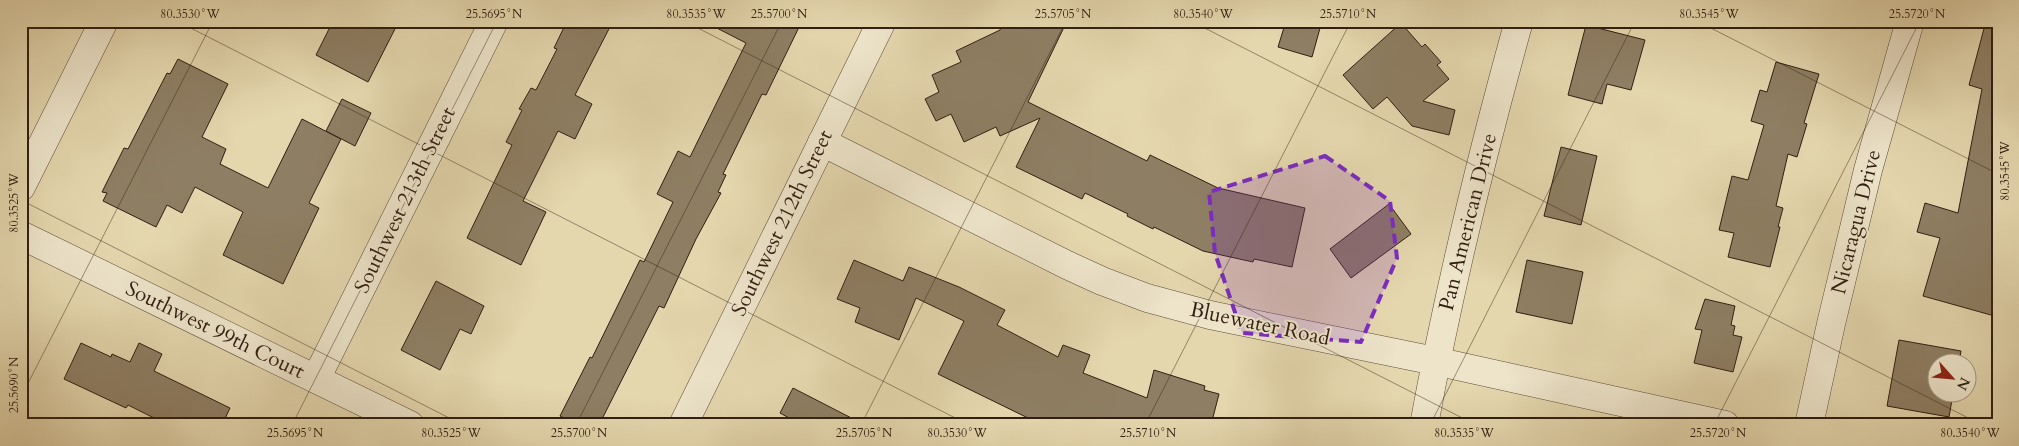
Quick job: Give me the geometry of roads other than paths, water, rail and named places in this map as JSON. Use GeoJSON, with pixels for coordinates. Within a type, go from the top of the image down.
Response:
{"type":"FeatureCollection","features":[{"type":"Feature","properties":{"kind":"street"},"geometry":{"type":"LineString","coordinates":[[21,187],[104,21]]}},
{"type":"Feature","properties":{"kind":"street","name":"Southwest 213th Street"},"geometry":{"type":"LineString","coordinates":[[316,379],[494,21]]}},
{"type":"Feature","properties":{"kind":"street","name":"Southwest 212th Street"},"geometry":{"type":"LineString","coordinates":[[683,425],[882,21]]}},
{"type":"Feature","properties":{"kind":"street","name":"Pan American Drive"},"geometry":{"type":"LineString","coordinates":[[1424,425],[1435,361],[1496,106],[1519,21]]}},
{"type":"Feature","properties":{"kind":"street","name":"Nicaragua Drive"},"geometry":{"type":"LineString","coordinates":[[1808,425],[1868,170],[1910,21]]}},
{"type":"Feature","properties":{"kind":"street","name":"Bluewater Road"},"geometry":{"type":"LineString","coordinates":[[822,142],[1067,265],[1102,281],[1148,298],[1250,324],[1435,361],[1725,425]]}},
{"type":"Feature","properties":{"kind":"street","name":"Southwest 99th Court"},"geometry":{"type":"LineString","coordinates":[[21,234],[410,425]]}}]}
